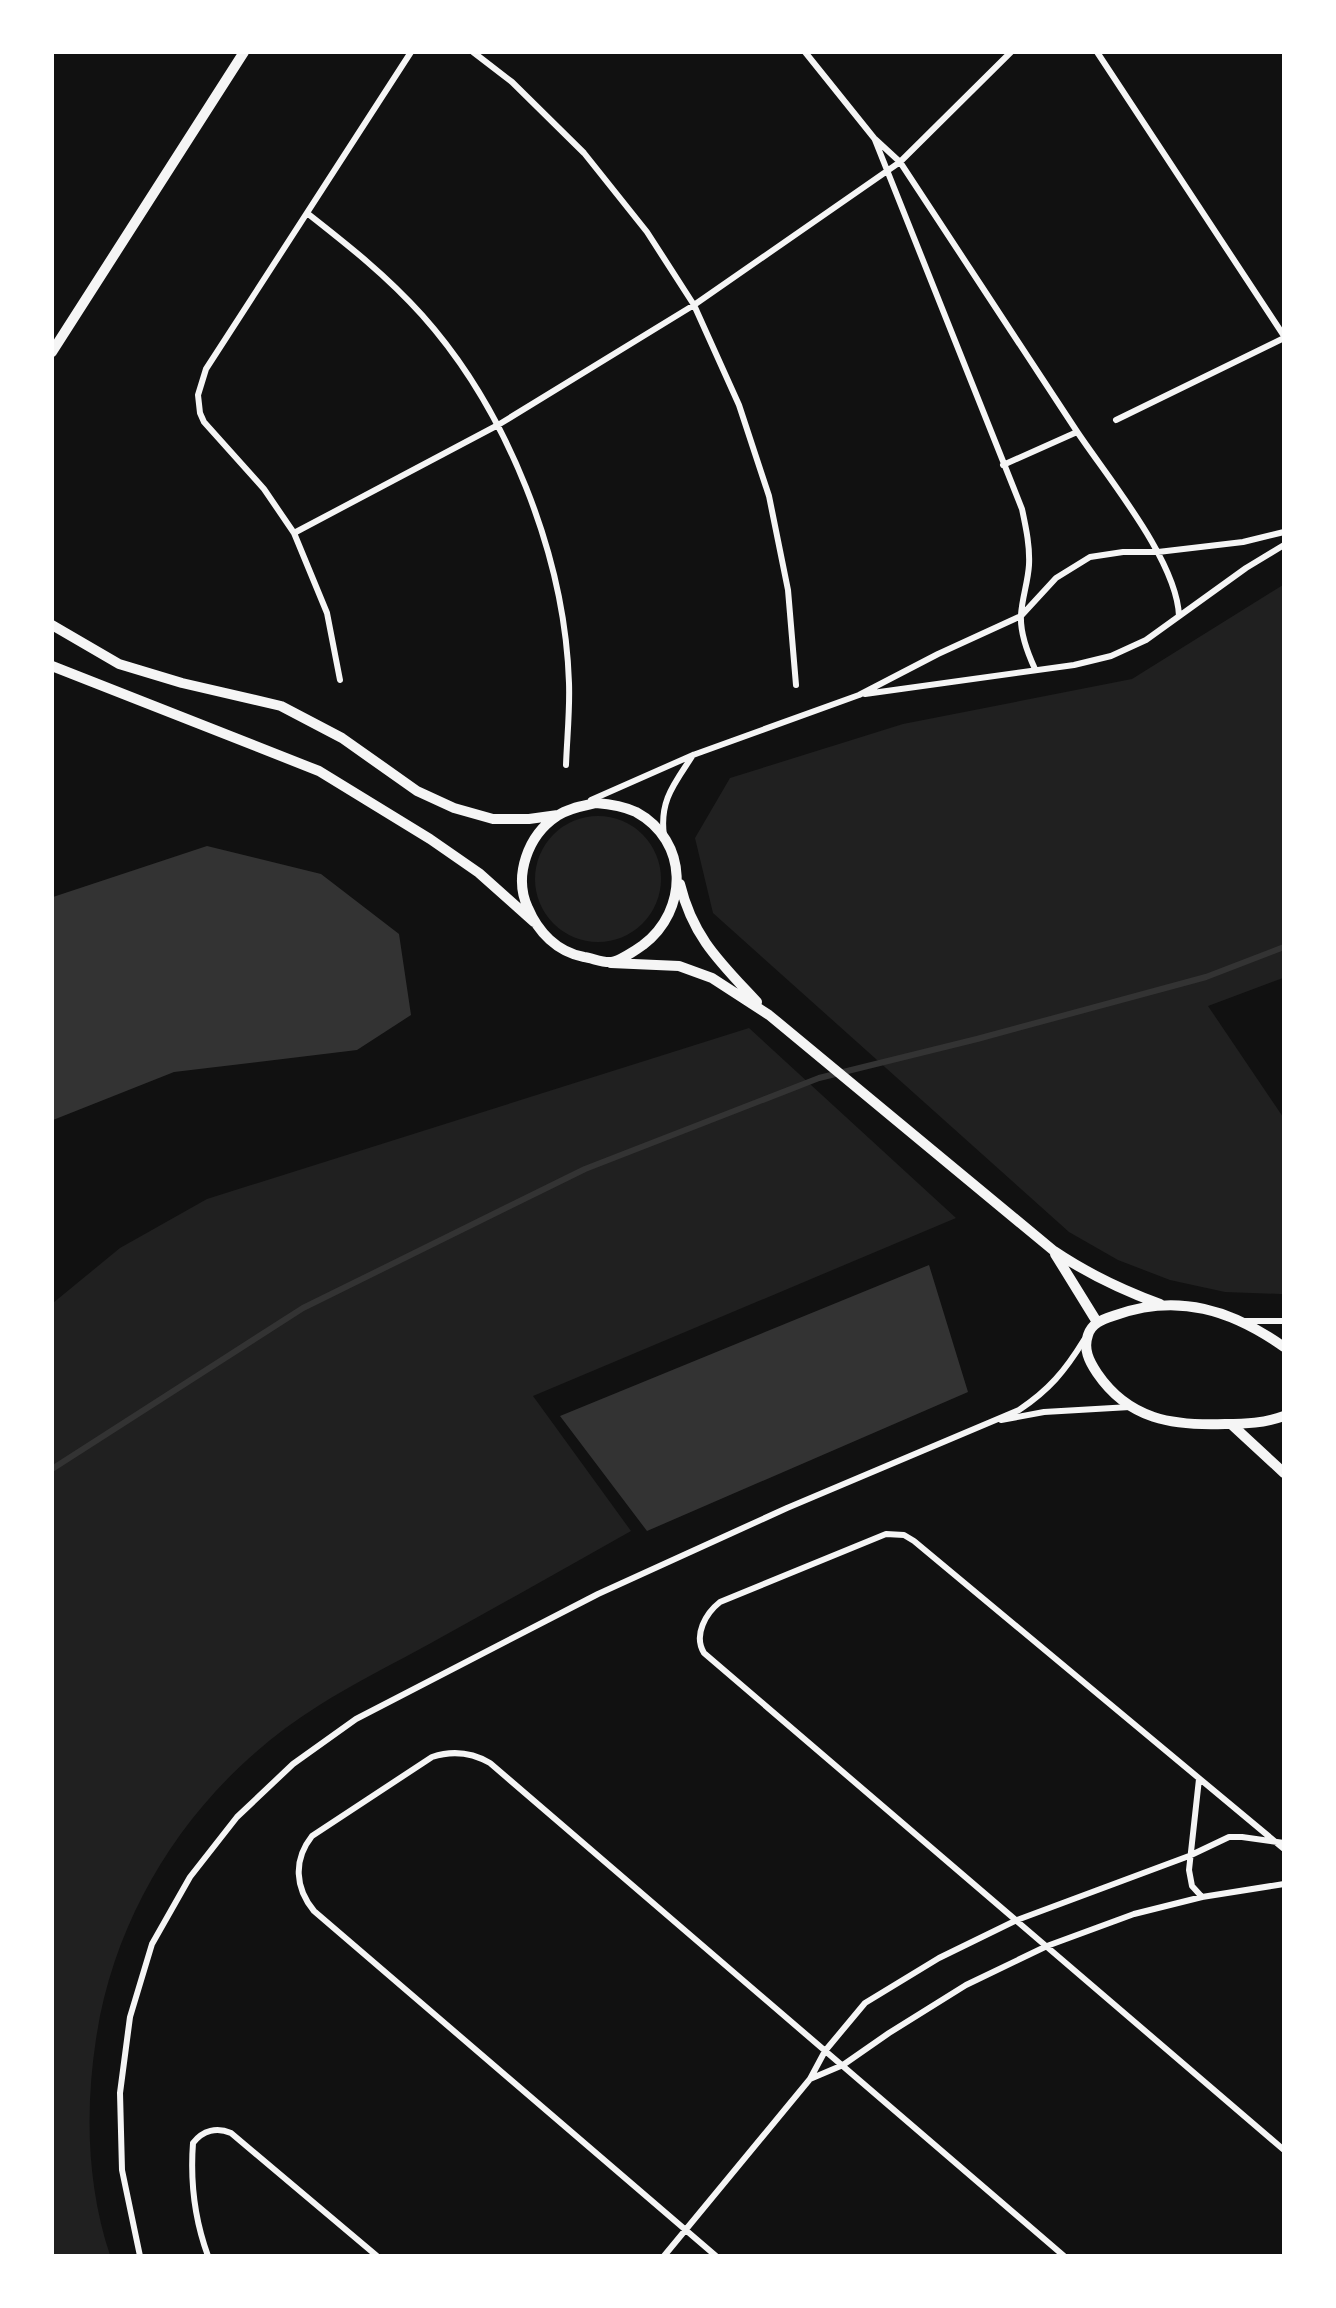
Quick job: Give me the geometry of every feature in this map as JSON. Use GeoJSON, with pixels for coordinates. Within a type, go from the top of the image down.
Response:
{"type":"FeatureCollection","features":[{"type":"Feature","properties":{"kind":"street"},"geometry":{"type":"LineString","coordinates":[[52,352],[244,52]]}},
{"type":"Feature","properties":{"kind":"street"},"geometry":{"type":"LineString","coordinates":[[340,680],[327,613],[294,533],[264,489],[209,429],[200,413],[198,395],[206,369],[411,52]]}},
{"type":"Feature","properties":{"kind":"street"},"geometry":{"type":"LineString","coordinates":[[473,52],[512,82],[584,153],[647,232],[693,304],[739,405],[769,496],[788,590],[796,685]]}},
{"type":"Feature","properties":{"kind":"street"},"geometry":{"type":"LineString","coordinates":[[805,52],[874,138],[900,162],[1158,552],[1172,584],[1179,606],[1179,616]]}},
{"type":"Feature","properties":{"kind":"street"},"geometry":{"type":"LineString","coordinates":[[294,533],[498,425],[693,304],[900,162],[1011,52]]}},
{"type":"Feature","properties":{"kind":"street"},"geometry":{"type":"LineString","coordinates":[[1097,52],[1284,337],[1116,420]]}},
{"type":"Feature","properties":{"kind":"street"},"geometry":{"type":"LineString","coordinates":[[874,138],[1022,510],[1028,536],[1029,572],[1021,616],[1030,659],[1035,669]]}},
{"type":"Feature","properties":{"kind":"street"},"geometry":{"type":"LineString","coordinates":[[307,213],[368,261],[423,316],[470,378],[498,425],[540,522],[560,601],[569,683],[566,765]]}},
{"type":"Feature","properties":{"kind":"street"},"geometry":{"type":"LineString","coordinates":[[1003,465],[1077,432]]}},
{"type":"Feature","properties":{"kind":"street"},"geometry":{"type":"LineString","coordinates":[[534,922],[524,900],[522,876],[527,852],[539,831],[558,815],[693,756],[859,695],[938,654],[1021,616],[1056,578],[1090,557],[1243,542],[1284,531]]}},
{"type":"Feature","properties":{"kind":"street"},"geometry":{"type":"LineString","coordinates":[[859,695],[1074,665],[1111,656],[1146,640],[1246,568],[1284,546]]}},
{"type":"Feature","properties":{"kind":"street"},"geometry":{"type":"LineString","coordinates":[[52,625],[119,664],[281,706],[342,738],[417,791],[454,808],[493,819],[528,819],[558,815]]}},
{"type":"Feature","properties":{"kind":"street"},"geometry":{"type":"LineString","coordinates":[[52,666],[319,771],[470,866],[560,948],[577,955],[611,963],[679,966],[712,978],[769,1016],[798,1039],[1054,1251],[1087,1273],[1123,1291],[1160,1304]]}},
{"type":"Feature","properties":{"kind":"street"},"geometry":{"type":"LineString","coordinates":[[693,756],[667,797],[663,809],[665,839],[676,867],[690,917],[699,934],[769,1016]]}},
{"type":"Feature","properties":{"kind":"street"},"geometry":{"type":"LineString","coordinates":[[576,807],[596,803],[616,805],[635,812],[652,824],[665,839]]}},
{"type":"Feature","properties":{"kind":"street"},"geometry":{"type":"LineString","coordinates":[[611,963],[636,950],[656,935],[670,915],[677,892],[676,867]]}},
{"type":"Feature","properties":{"kind":"street"},"geometry":{"type":"LineString","coordinates":[[1054,1251],[1097,1322]]}},
{"type":"Feature","properties":{"kind":"street"},"geometry":{"type":"LineString","coordinates":[[140,2256],[122,2170],[120,2094],[130,2018],[152,1944],[190,1877],[237,1817],[293,1764],[356,1719],[598,1594],[787,1508],[1019,1410],[1041,1395],[1065,1371],[1097,1322],[1132,1310],[1160,1304],[1188,1305],[1259,1330],[1284,1347]]}},
{"type":"Feature","properties":{"kind":"street"},"geometry":{"type":"LineString","coordinates":[[1238,1321],[1284,1321]]}},
{"type":"Feature","properties":{"kind":"street"},"geometry":{"type":"LineString","coordinates":[[1088,1334],[1086,1350],[1093,1367],[1116,1395],[1130,1407],[1164,1421],[1197,1425],[1266,1422],[1284,1416]]}},
{"type":"Feature","properties":{"kind":"street"},"geometry":{"type":"LineString","coordinates":[[985,1423],[1044,1412],[1130,1407]]}},
{"type":"Feature","properties":{"kind":"street"},"geometry":{"type":"LineString","coordinates":[[1231,1424],[1284,1473]]}},
{"type":"Feature","properties":{"kind":"street"},"geometry":{"type":"LineString","coordinates":[[1284,1849],[1280,1843],[1199,1779],[914,1541],[898,1534],[886,1534],[720,1602],[710,1610],[699,1638],[704,1653],[1284,2150]]}},
{"type":"Feature","properties":{"kind":"street"},"geometry":{"type":"LineString","coordinates":[[716,2256],[314,1911],[303,1896],[298,1869],[302,1851],[312,1836],[423,1761],[452,1752],[472,1755],[490,1763],[1064,2256]]}},
{"type":"Feature","properties":{"kind":"street"},"geometry":{"type":"LineString","coordinates":[[1199,1779],[1189,1856],[1192,1886],[1202,1897]]}},
{"type":"Feature","properties":{"kind":"street"},"geometry":{"type":"LineString","coordinates":[[664,2256],[810,2079],[825,2051],[865,2003],[939,1958],[1017,1920],[1189,1856],[1229,1838],[1242,1837],[1280,1843]]}},
{"type":"Feature","properties":{"kind":"street"},"geometry":{"type":"LineString","coordinates":[[810,2079],[843,2065],[966,1985],[1047,1946],[1134,1914],[1202,1897],[1284,1884]]}},
{"type":"Feature","properties":{"kind":"street"},"geometry":{"type":"LineString","coordinates":[[208,2256],[198,2227],[191,2171],[193,2143],[199,2136],[212,2130],[231,2133],[377,2256]]}},
{"type":"Feature","properties":{"kind":"shaded area"},"geometry":{"type":"Polygon","coordinates":[[[1283,585],[1283,978],[1208,1006],[1283,1117],[1284,1294],[1225,1292],[1170,1280],[1118,1260],[1069,1232],[713,913],[695,838],[730,778],[903,724],[1132,679],[1283,585]]]}},
{"type":"Feature","properties":{"kind":"shaded area"},"geometry":{"type":"Polygon","coordinates":[[[598,816],[622,821],[642,835],[656,855],[661,879],[656,903],[642,923],[622,937],[598,942],[574,937],[554,923],[540,903],[535,879],[540,855],[554,835],[574,821],[598,816]]]}},
{"type":"Feature","properties":{"kind":"shaded area"},"geometry":{"type":"Polygon","coordinates":[[[207,846],[321,874],[399,934],[411,1015],[357,1050],[174,1072],[53,1120],[53,897],[207,846]]]}},
{"type":"Feature","properties":{"kind":"shaded area"},"geometry":{"type":"Polygon","coordinates":[[[749,1028],[956,1218],[533,1396],[631,1531],[318,1706],[275,1736],[236,1770],[201,1807],[171,1848],[144,1893],[123,1939],[107,1988],[96,2039],[90,2093],[90,2148],[102,2229],[110,2255],[53,2255],[53,1303],[120,1248],[207,1199],[749,1028]]]}},
{"type":"Feature","properties":{"kind":"shaded area"},"geometry":{"type":"Polygon","coordinates":[[[929,1265],[968,1392],[647,1531],[560,1416],[929,1265]]]}},
{"type":"Feature","properties":{"kind":"waterway"},"geometry":{"type":"LineString","coordinates":[[52,1469],[303,1308],[585,1169],[819,1078],[977,1039],[1206,977],[1284,947]]}}]}
